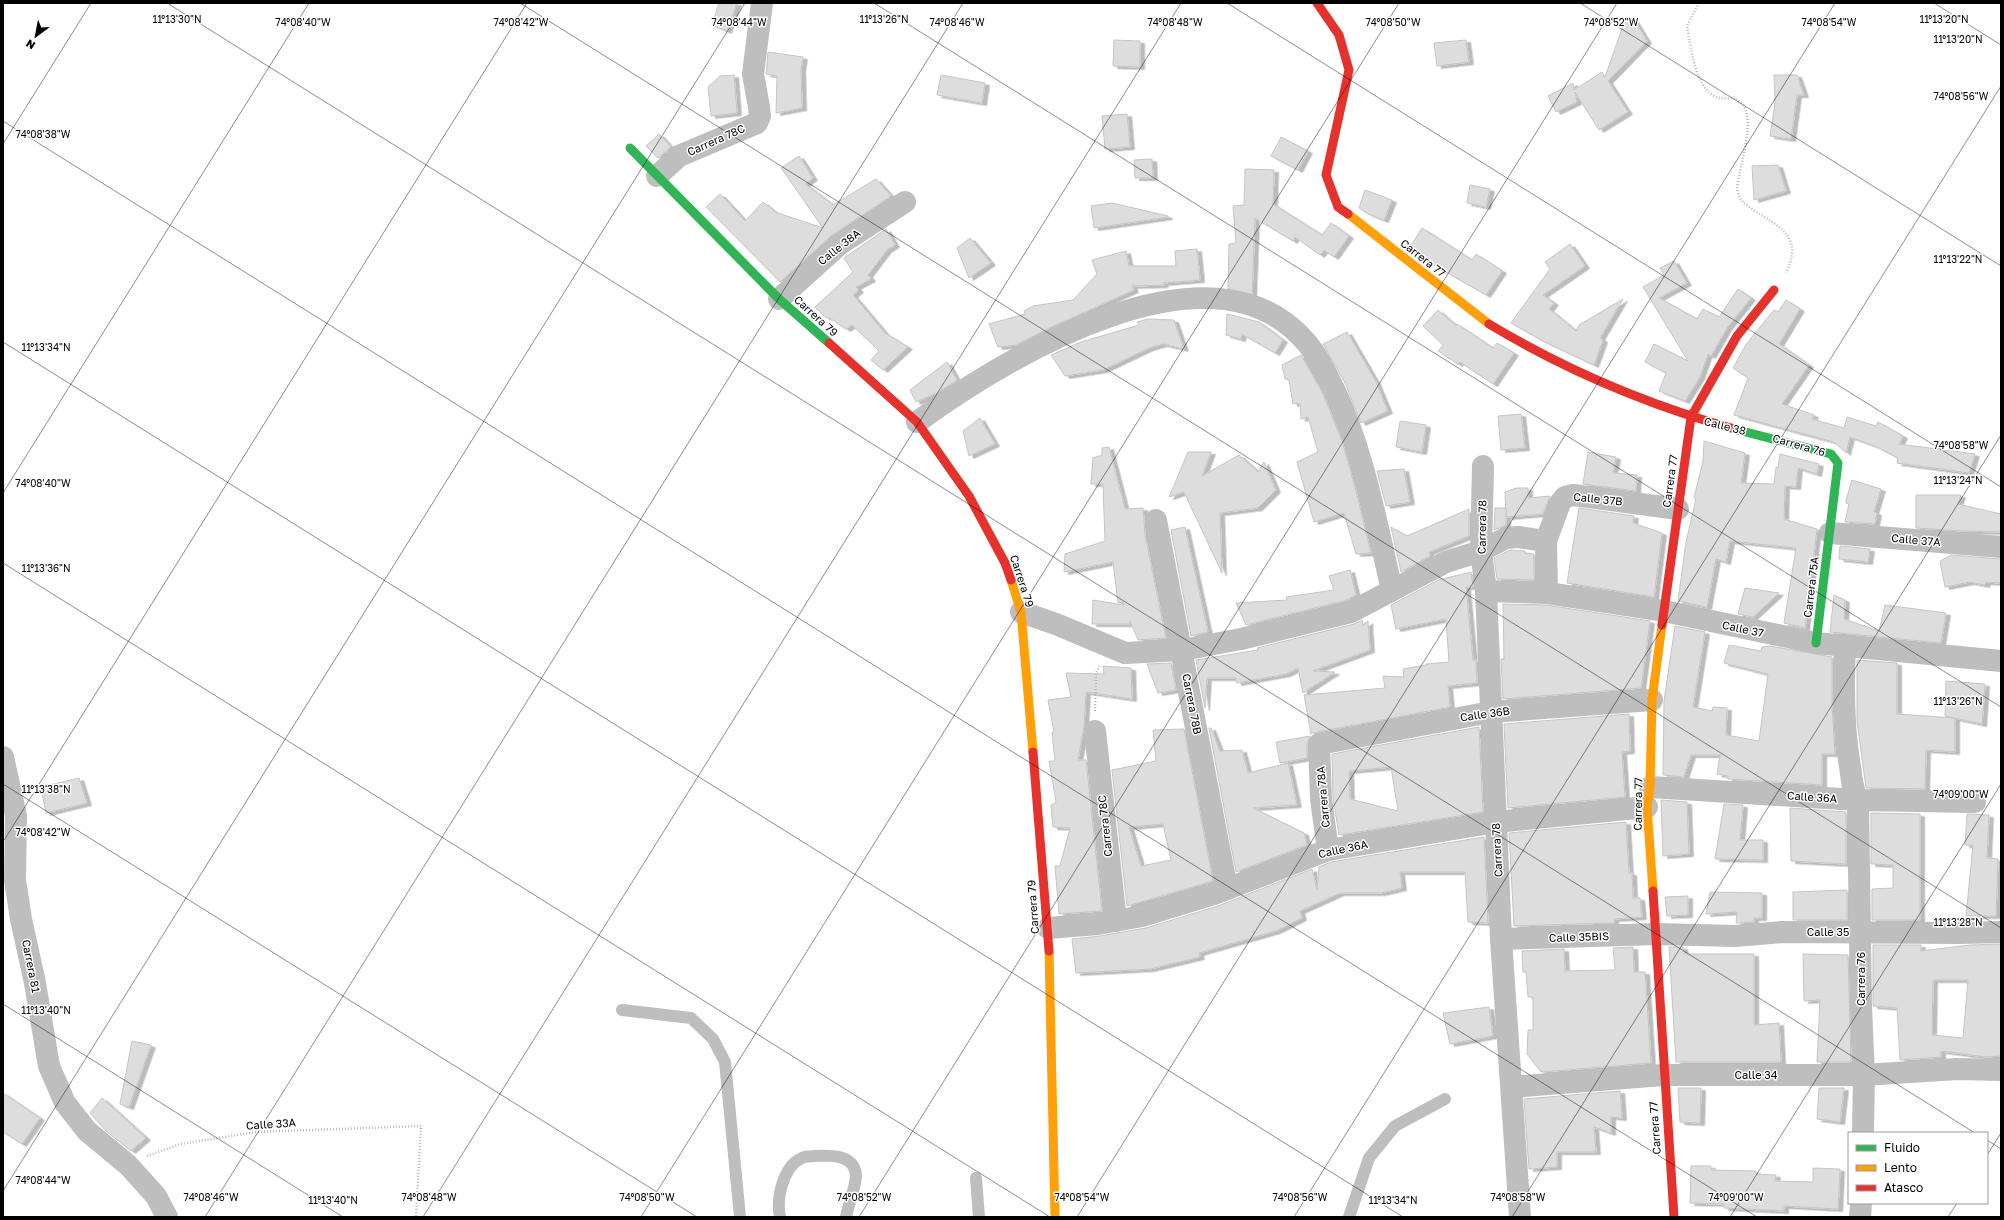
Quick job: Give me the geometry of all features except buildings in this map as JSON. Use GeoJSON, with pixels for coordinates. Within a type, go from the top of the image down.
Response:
{"type":"FeatureCollection","features":[{"type":"Feature","properties":{"kind":"street","name":"Carrera 78C"},"geometry":{"type":"LineString","coordinates":[[657,176],[679,156],[757,123],[760,116],[753,74],[762,3]]}},
{"type":"Feature","properties":{"kind":"street","name":"Carrera 77"},"geometry":{"type":"LineString","coordinates":[[1317,3],[1339,35],[1349,70],[1326,175],[1338,207],[1488,324],[1538,353],[1596,380],[1691,417]]}},
{"type":"Feature","properties":{"kind":"street","name":"Carrera 79"},"geometry":{"type":"LineString","coordinates":[[630,148],[779,299],[917,422],[969,496],[1005,563],[1021,612],[1048,928],[1055,1217]]}},
{"type":"Feature","properties":{"kind":"street","name":"Calle 38A"},"geometry":{"type":"LineString","coordinates":[[779,299],[840,244],[905,202]]}},
{"type":"Feature","properties":{"kind":"street","name":"Carrera 77"},"geometry":{"type":"LineString","coordinates":[[1674,1217],[1663,1075],[1649,797],[1652,700],[1691,417],[1736,336],[1774,290]]}},
{"type":"Feature","properties":{"kind":"street"},"geometry":{"type":"LineString","coordinates":[[917,422],[961,390],[1062,334],[1149,304],[1197,297],[1240,301],[1280,317],[1306,341],[1327,375],[1347,416],[1364,468],[1392,590]]}},
{"type":"Feature","properties":{"kind":"street","name":"Calle 38"},"geometry":{"type":"LineString","coordinates":[[1691,417],[1759,434]]}},
{"type":"Feature","properties":{"kind":"street","name":"Carrera 76"},"geometry":{"type":"LineString","coordinates":[[1759,434],[1831,454],[1836,459],[1838,463],[1830,533]]}},
{"type":"Feature","properties":{"kind":"street","name":"Carrera 78"},"geometry":{"type":"LineString","coordinates":[[1483,474],[1481,551],[1486,591],[1501,939],[1520,1217]]}},
{"type":"Feature","properties":{"kind":"street","name":"Calle 37B"},"geometry":{"type":"LineString","coordinates":[[1546,541],[1560,503],[1565,497],[1573,495],[1678,509]]}},
{"type":"Feature","properties":{"kind":"street","name":"Carrera 78B"},"geometry":{"type":"LineString","coordinates":[[1156,520],[1227,889]]}},
{"type":"Feature","properties":{"kind":"street","name":"Calle 37A"},"geometry":{"type":"LineString","coordinates":[[1830,533],[2001,547]]}},
{"type":"Feature","properties":{"kind":"street","name":"Carrera 75A"},"geometry":{"type":"LineString","coordinates":[[1816,644],[1830,533]]}},
{"type":"Feature","properties":{"kind":"street"},"geometry":{"type":"LineString","coordinates":[[1021,612],[1056,624],[1125,653],[1182,650],[1242,639],[1352,612],[1446,562],[1481,551],[1506,538],[1518,537],[1546,541],[1547,593]]}},
{"type":"Feature","properties":{"kind":"street","name":"Calle 37"},"geometry":{"type":"LineString","coordinates":[[1486,591],[1547,593],[1664,611],[1816,644],[2001,661]]}},
{"type":"Feature","properties":{"kind":"street","name":"Carrera 76"},"geometry":{"type":"LineString","coordinates":[[1845,646],[1843,693],[1847,747],[1854,793],[1858,800],[1861,1007],[1864,1075],[1863,1132]]}},
{"type":"Feature","properties":{"kind":"street","name":"Calle 36B"},"geometry":{"type":"LineString","coordinates":[[1319,744],[1491,712],[1652,700]]}},
{"type":"Feature","properties":{"kind":"street","name":"Carrera 78C"},"geometry":{"type":"LineString","coordinates":[[1095,732],[1116,921]]}},
{"type":"Feature","properties":{"kind":"street","name":"Carrera 78A"},"geometry":{"type":"LineString","coordinates":[[1319,744],[1321,799],[1328,850]]}},
{"type":"Feature","properties":{"kind":"street","name":"Carrera 81"},"geometry":{"type":"LineString","coordinates":[[3,757],[16,816],[15,880],[49,1066],[65,1103],[87,1132],[128,1165],[156,1196],[167,1217]]}},
{"type":"Feature","properties":{"kind":"street","name":"Calle 36A"},"geometry":{"type":"LineString","coordinates":[[1048,928],[1116,921],[1142,916],[1227,889],[1328,850],[1649,797],[1975,802]]}},
{"type":"Feature","properties":{"kind":"street","name":"Calle 35"},"geometry":{"type":"LineString","coordinates":[[1656,934],[1735,936],[1782,932],[2001,932]]}},
{"type":"Feature","properties":{"kind":"street","name":"Calle 35BIS"},"geometry":{"type":"LineString","coordinates":[[1501,939],[1656,934]]}},
{"type":"Feature","properties":{"kind":"street","name":"Calle 34"},"geometry":{"type":"LineString","coordinates":[[1512,1087],[1663,1075],[1864,1075],[1958,1069],[2001,1070]]}},
{"type":"Feature","properties":{"kind":"street"},"geometry":{"type":"LineString","coordinates":[[1860,1217],[1861,1204]]}},
{"type":"Feature","properties":{"kind":"lane"},"geometry":{"type":"LineString","coordinates":[[622,1010],[691,1018],[714,1039],[725,1062],[740,1217]]}},
{"type":"Feature","properties":{"kind":"lane"},"geometry":{"type":"LineString","coordinates":[[1349,1217],[1369,1158],[1395,1126],[1445,1099]]}},
{"type":"Feature","properties":{"kind":"lane"},"geometry":{"type":"LineString","coordinates":[[780,1217],[778,1209],[784,1176],[793,1165],[802,1158],[832,1155],[847,1159],[854,1166],[856,1176],[846,1217]]}},
{"type":"Feature","properties":{"kind":"lane"},"geometry":{"type":"LineString","coordinates":[[976,1178],[979,1217]]}},
{"type":"Feature","properties":{"kind":"path"},"geometry":{"type":"LineString","coordinates":[[1699,3],[1687,26],[1700,78],[1708,93],[1718,98],[1735,98],[1744,106],[1747,122],[1745,148],[1738,182],[1738,193],[1744,203],[1786,232],[1792,243],[1792,261],[1783,279],[1774,290]]}},
{"type":"Feature","properties":{"kind":"path"},"geometry":{"type":"LineString","coordinates":[[1095,732],[1096,673],[1105,661],[1125,653]]}},
{"type":"Feature","properties":{"kind":"path","name":"Calle 33A"},"geometry":{"type":"LineString","coordinates":[[128,1165],[149,1155],[181,1144],[255,1132],[421,1126],[416,1217]]}},
{"type":"Feature","properties":{"kind":"traffic: fast"},"geometry":{"type":"LineString","coordinates":[[630,148],[779,299],[829,343]]}},
{"type":"Feature","properties":{"kind":"traffic: fast"},"geometry":{"type":"LineString","coordinates":[[1738,430],[1831,454],[1838,463],[1816,643]]}},
{"type":"Feature","properties":{"kind":"traffic: slow"},"geometry":{"type":"LineString","coordinates":[[1348,214],[1489,324]]}},
{"type":"Feature","properties":{"kind":"traffic: slow"},"geometry":{"type":"LineString","coordinates":[[1011,580],[1021,612],[1033,752]]}},
{"type":"Feature","properties":{"kind":"traffic: slow"},"geometry":{"type":"LineString","coordinates":[[1653,891],[1647,807],[1650,787],[1652,700],[1662,625]]}},
{"type":"Feature","properties":{"kind":"traffic: slow"},"geometry":{"type":"LineString","coordinates":[[1049,951],[1055,1217]]}},
{"type":"Feature","properties":{"kind":"traffic: jam"},"geometry":{"type":"LineString","coordinates":[[1317,3],[1339,35],[1349,70],[1326,175],[1338,207],[1348,214]]}},
{"type":"Feature","properties":{"kind":"traffic: jam"},"geometry":{"type":"LineString","coordinates":[[1662,625],[1691,417],[1737,336],[1774,290]]}},
{"type":"Feature","properties":{"kind":"traffic: jam"},"geometry":{"type":"LineString","coordinates":[[1489,324],[1549,357],[1610,386],[1673,410],[1738,430]]}},
{"type":"Feature","properties":{"kind":"traffic: jam"},"geometry":{"type":"LineString","coordinates":[[829,343],[917,422],[969,496],[1005,563],[1011,580]]}},
{"type":"Feature","properties":{"kind":"traffic: jam"},"geometry":{"type":"LineString","coordinates":[[1033,752],[1049,951]]}},
{"type":"Feature","properties":{"kind":"traffic: jam"},"geometry":{"type":"LineString","coordinates":[[1653,891],[1674,1217]]}}]}
